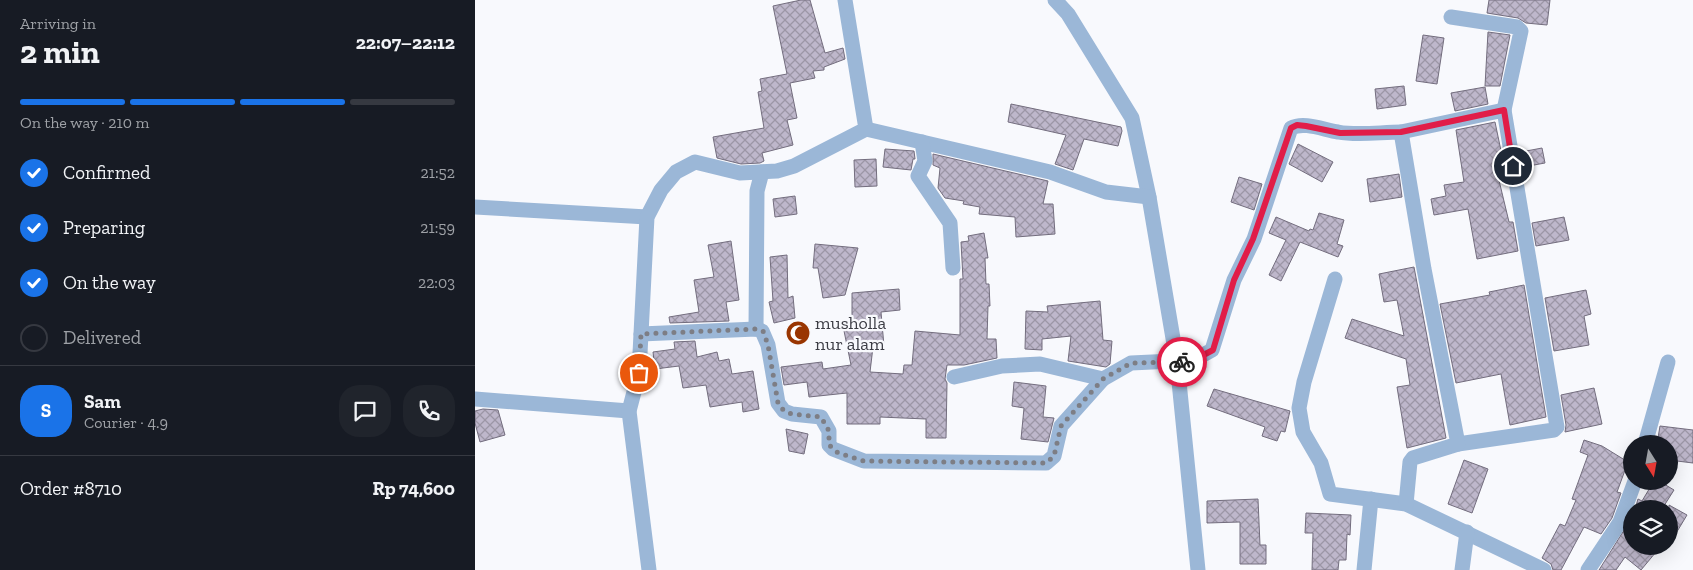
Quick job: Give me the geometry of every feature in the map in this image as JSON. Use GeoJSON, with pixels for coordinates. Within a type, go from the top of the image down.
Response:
{"type":"FeatureCollection","features":[{"type":"Feature","properties":{"kind":"street"},"geometry":{"type":"LineString","coordinates":[[845,0],[866,129]]}},
{"type":"Feature","properties":{"kind":"street"},"geometry":{"type":"LineString","coordinates":[[1055,0],[1068,14],[1132,118],[1149,197],[1177,362],[1198,570]]}},
{"type":"Feature","properties":{"kind":"street"},"geometry":{"type":"LineString","coordinates":[[1406,504],[1410,462],[1413,458],[1458,444],[1554,430],[1557,427],[1504,110],[1521,32],[1517,26],[1451,17]]}},
{"type":"Feature","properties":{"kind":"street"},"geometry":{"type":"LineString","coordinates":[[641,334],[755,329],[763,331],[768,345],[778,403],[781,407],[792,414],[821,417],[829,431],[829,445],[833,449],[864,461],[1046,463],[1054,456],[1061,426],[1103,379],[1131,363],[1194,360],[1213,350],[1234,280],[1253,239],[1291,128],[1297,125],[1340,133],[1401,132],[1504,110]]}},
{"type":"Feature","properties":{"kind":"street"},"geometry":{"type":"LineString","coordinates":[[649,570],[629,411],[639,373],[647,217],[661,190],[676,172],[695,162],[740,173],[777,171],[794,166],[866,129],[1049,172],[1106,192],[1149,197]]}},
{"type":"Feature","properties":{"kind":"street"},"geometry":{"type":"LineString","coordinates":[[1401,132],[1424,269],[1458,444]]}},
{"type":"Feature","properties":{"kind":"street"},"geometry":{"type":"LineString","coordinates":[[922,142],[925,160],[918,176],[950,223],[953,268]]}},
{"type":"Feature","properties":{"kind":"street"},"geometry":{"type":"LineString","coordinates":[[755,329],[757,191],[762,172]]}},
{"type":"Feature","properties":{"kind":"street"},"geometry":{"type":"LineString","coordinates":[[475,207],[647,217]]}},
{"type":"Feature","properties":{"kind":"street"},"geometry":{"type":"LineString","coordinates":[[1335,279],[1304,382],[1299,408],[1307,441],[1321,463],[1330,494],[1406,504],[1544,570]]}},
{"type":"Feature","properties":{"kind":"street"},"geometry":{"type":"LineString","coordinates":[[1648,435],[1668,362]]}},
{"type":"Feature","properties":{"kind":"street"},"geometry":{"type":"LineString","coordinates":[[954,377],[1002,366],[1040,364],[1103,379]]}},
{"type":"Feature","properties":{"kind":"street"},"geometry":{"type":"LineString","coordinates":[[475,399],[629,411]]}},
{"type":"Feature","properties":{"kind":"street"},"geometry":{"type":"LineString","coordinates":[[1587,570],[1620,522],[1632,490]]}},
{"type":"Feature","properties":{"kind":"street"},"geometry":{"type":"LineString","coordinates":[[1364,570],[1371,499]]}},
{"type":"Feature","properties":{"kind":"street"},"geometry":{"type":"LineString","coordinates":[[1463,570],[1467,532]]}},
{"type":"Feature","properties":{"kind":"building"},"geometry":{"type":"Polygon","coordinates":[[[810,0],[825,53],[843,48],[845,59],[824,67],[824,70],[813,71],[815,78],[790,83],[797,118],[787,120],[793,145],[762,153],[764,161],[760,163],[741,164],[717,158],[713,137],[764,128],[758,92],[762,91],[760,79],[787,74],[773,6],[810,0]]]}},
{"type":"Feature","properties":{"kind":"building"},"geometry":{"type":"Polygon","coordinates":[[[1489,0],[1550,0],[1547,25],[1526,23],[1518,18],[1487,13],[1489,0]]]}},
{"type":"Feature","properties":{"kind":"building"},"geometry":{"type":"Polygon","coordinates":[[[1488,32],[1510,35],[1500,86],[1485,86],[1488,32]]]}},
{"type":"Feature","properties":{"kind":"building"},"geometry":{"type":"Polygon","coordinates":[[[1423,35],[1444,38],[1437,84],[1416,81],[1423,35]]]}},
{"type":"Feature","properties":{"kind":"building"},"geometry":{"type":"Polygon","coordinates":[[[1404,86],[1406,105],[1377,109],[1375,89],[1404,86]]]}},
{"type":"Feature","properties":{"kind":"building"},"geometry":{"type":"Polygon","coordinates":[[[1485,87],[1488,104],[1455,111],[1451,93],[1485,87]]]}},
{"type":"Feature","properties":{"kind":"building"},"geometry":{"type":"Polygon","coordinates":[[[1011,104],[1121,127],[1122,131],[1118,146],[1084,139],[1073,170],[1055,164],[1066,135],[1008,122],[1011,104]]]}},
{"type":"Feature","properties":{"kind":"building"},"geometry":{"type":"Polygon","coordinates":[[[1495,122],[1505,170],[1497,172],[1509,222],[1513,222],[1518,251],[1477,259],[1468,209],[1434,215],[1431,199],[1446,196],[1444,185],[1464,182],[1456,130],[1495,122]]]}},
{"type":"Feature","properties":{"kind":"building"},"geometry":{"type":"Polygon","coordinates":[[[1298,144],[1333,162],[1322,182],[1289,164],[1298,144]]]}},
{"type":"Feature","properties":{"kind":"building"},"geometry":{"type":"Polygon","coordinates":[[[1542,148],[1545,163],[1523,167],[1521,152],[1542,148]]]}},
{"type":"Feature","properties":{"kind":"building"},"geometry":{"type":"Polygon","coordinates":[[[885,149],[914,151],[915,159],[913,159],[911,170],[883,167],[885,149]]]}},
{"type":"Feature","properties":{"kind":"building"},"geometry":{"type":"Polygon","coordinates":[[[933,154],[1048,181],[1043,204],[1053,204],[1055,234],[1016,237],[1015,217],[979,214],[980,207],[963,204],[964,201],[945,198],[938,188],[940,168],[933,165],[933,154]]]}},
{"type":"Feature","properties":{"kind":"building"},"geometry":{"type":"Polygon","coordinates":[[[876,159],[877,186],[855,187],[854,160],[876,159]]]}},
{"type":"Feature","properties":{"kind":"building"},"geometry":{"type":"Polygon","coordinates":[[[1399,174],[1402,197],[1370,202],[1367,179],[1399,174]]]}},
{"type":"Feature","properties":{"kind":"building"},"geometry":{"type":"Polygon","coordinates":[[[1239,177],[1262,184],[1254,210],[1231,202],[1239,177]]]}},
{"type":"Feature","properties":{"kind":"building"},"geometry":{"type":"Polygon","coordinates":[[[795,196],[797,214],[775,217],[773,199],[795,196]]]}},
{"type":"Feature","properties":{"kind":"building"},"geometry":{"type":"Polygon","coordinates":[[[1319,213],[1344,220],[1337,244],[1343,246],[1338,257],[1300,242],[1281,281],[1269,275],[1286,240],[1269,233],[1276,217],[1309,231],[1310,229],[1313,230],[1319,213]]]}},
{"type":"Feature","properties":{"kind":"building"},"geometry":{"type":"Polygon","coordinates":[[[1564,217],[1569,240],[1536,246],[1532,223],[1564,217]]]}},
{"type":"Feature","properties":{"kind":"building"},"geometry":{"type":"Polygon","coordinates":[[[984,233],[988,258],[985,258],[986,284],[989,284],[990,306],[988,306],[987,339],[996,339],[997,358],[964,365],[947,365],[945,379],[947,383],[946,438],[926,438],[926,419],[880,417],[880,424],[847,424],[847,393],[809,397],[807,382],[784,385],[781,367],[822,362],[823,369],[851,365],[843,326],[852,324],[852,293],[899,289],[900,310],[881,312],[884,346],[873,347],[870,372],[903,374],[904,365],[912,365],[915,331],[960,335],[960,279],[963,279],[961,242],[969,241],[968,236],[984,233]]]}},
{"type":"Feature","properties":{"kind":"building"},"geometry":{"type":"Polygon","coordinates":[[[731,241],[739,300],[726,302],[729,321],[670,323],[669,317],[699,312],[694,280],[714,277],[708,245],[731,241]]]}},
{"type":"Feature","properties":{"kind":"building"},"geometry":{"type":"Polygon","coordinates":[[[815,244],[858,248],[845,295],[823,298],[818,268],[813,268],[815,244]]]}},
{"type":"Feature","properties":{"kind":"building"},"geometry":{"type":"Polygon","coordinates":[[[787,255],[788,298],[793,296],[795,318],[774,323],[769,302],[773,301],[770,257],[787,255]]]}},
{"type":"Feature","properties":{"kind":"building"},"geometry":{"type":"Polygon","coordinates":[[[1414,267],[1446,438],[1407,448],[1397,387],[1410,385],[1406,359],[1345,338],[1352,319],[1404,336],[1397,300],[1384,302],[1379,274],[1414,267]]]}},
{"type":"Feature","properties":{"kind":"building"},"geometry":{"type":"Polygon","coordinates":[[[1524,285],[1546,417],[1510,425],[1501,374],[1456,383],[1440,304],[1490,295],[1489,292],[1524,285]]]}},
{"type":"Feature","properties":{"kind":"building"},"geometry":{"type":"Polygon","coordinates":[[[1586,290],[1591,314],[1584,316],[1589,345],[1554,351],[1545,298],[1586,290]]]}},
{"type":"Feature","properties":{"kind":"building"},"geometry":{"type":"Polygon","coordinates":[[[1100,301],[1103,340],[1112,341],[1110,364],[1106,367],[1068,361],[1071,336],[1042,339],[1042,350],[1025,349],[1026,311],[1048,312],[1047,306],[1100,301]]]}},
{"type":"Feature","properties":{"kind":"building"},"geometry":{"type":"Polygon","coordinates":[[[695,341],[697,357],[717,352],[719,361],[729,359],[732,374],[753,371],[759,409],[743,412],[742,402],[710,407],[706,385],[683,388],[679,366],[655,369],[653,352],[675,349],[674,342],[695,341]]]}},
{"type":"Feature","properties":{"kind":"building"},"geometry":{"type":"Polygon","coordinates":[[[1014,382],[1046,386],[1043,417],[1054,418],[1048,442],[1021,439],[1024,408],[1012,406],[1014,382]]]}},
{"type":"Feature","properties":{"kind":"building"},"geometry":{"type":"Polygon","coordinates":[[[1594,388],[1602,424],[1565,432],[1566,425],[1561,395],[1594,388]]]}},
{"type":"Feature","properties":{"kind":"building"},"geometry":{"type":"Polygon","coordinates":[[[1214,389],[1290,411],[1285,432],[1281,431],[1277,441],[1262,436],[1265,427],[1207,406],[1214,389]]]}},
{"type":"Feature","properties":{"kind":"building"},"geometry":{"type":"Polygon","coordinates":[[[483,409],[498,410],[505,435],[480,442],[475,423],[475,411],[483,409]]]}},
{"type":"Feature","properties":{"kind":"building"},"geometry":{"type":"Polygon","coordinates":[[[1660,426],[1693,430],[1693,463],[1678,461],[1678,435],[1658,435],[1660,426]]]}},
{"type":"Feature","properties":{"kind":"building"},"geometry":{"type":"Polygon","coordinates":[[[786,429],[808,434],[804,454],[789,451],[786,429]]]}},
{"type":"Feature","properties":{"kind":"building"},"geometry":{"type":"Polygon","coordinates":[[[1584,440],[1602,446],[1623,459],[1623,476],[1617,492],[1621,493],[1612,518],[1601,534],[1584,527],[1561,570],[1553,570],[1551,564],[1542,558],[1560,524],[1565,526],[1576,500],[1572,499],[1588,455],[1580,452],[1584,440]]]}},
{"type":"Feature","properties":{"kind":"building"},"geometry":{"type":"Polygon","coordinates":[[[1464,460],[1488,469],[1472,513],[1448,504],[1464,460]]]}},
{"type":"Feature","properties":{"kind":"building"},"geometry":{"type":"Polygon","coordinates":[[[1649,490],[1674,490],[1668,500],[1643,500],[1649,490]]]}},
{"type":"Feature","properties":{"kind":"building"},"geometry":{"type":"Polygon","coordinates":[[[1258,499],[1260,545],[1266,545],[1266,564],[1240,564],[1240,522],[1207,523],[1207,501],[1258,499]]]}},
{"type":"Feature","properties":{"kind":"building"},"geometry":{"type":"Polygon","coordinates":[[[1678,510],[1687,515],[1678,530],[1678,510]]]}},
{"type":"Feature","properties":{"kind":"building"},"geometry":{"type":"Polygon","coordinates":[[[1306,513],[1351,515],[1350,535],[1347,534],[1346,560],[1339,560],[1338,570],[1312,570],[1313,533],[1305,533],[1306,513]]]}},
{"type":"Feature","properties":{"kind":"building"},"geometry":{"type":"Polygon","coordinates":[[[1623,532],[1623,555],[1654,555],[1641,570],[1625,557],[1616,570],[1599,570],[1623,532]]]}},
{"type":"Feature","properties":{"kind":"way so far"},"geometry":{"type":"LineString","coordinates":[[639,373],[641,334],[755,329],[763,331],[768,345],[778,403],[784,411],[792,414],[821,417],[829,431],[829,445],[838,453],[864,461],[1046,463],[1054,456],[1061,426],[1103,379],[1131,363],[1182,362]]}},
{"type":"Feature","properties":{"kind":"place","name":"musholla nur alam"},"geometry":{"type":"Point","coordinates":[798,333]}},
{"type":"Feature","properties":{"kind":"route"},"geometry":{"type":"LineString","coordinates":[[1182,362],[1205,356],[1213,350],[1234,280],[1253,239],[1291,128],[1297,125],[1340,133],[1401,132],[1504,110],[1513,166]]}}]}
